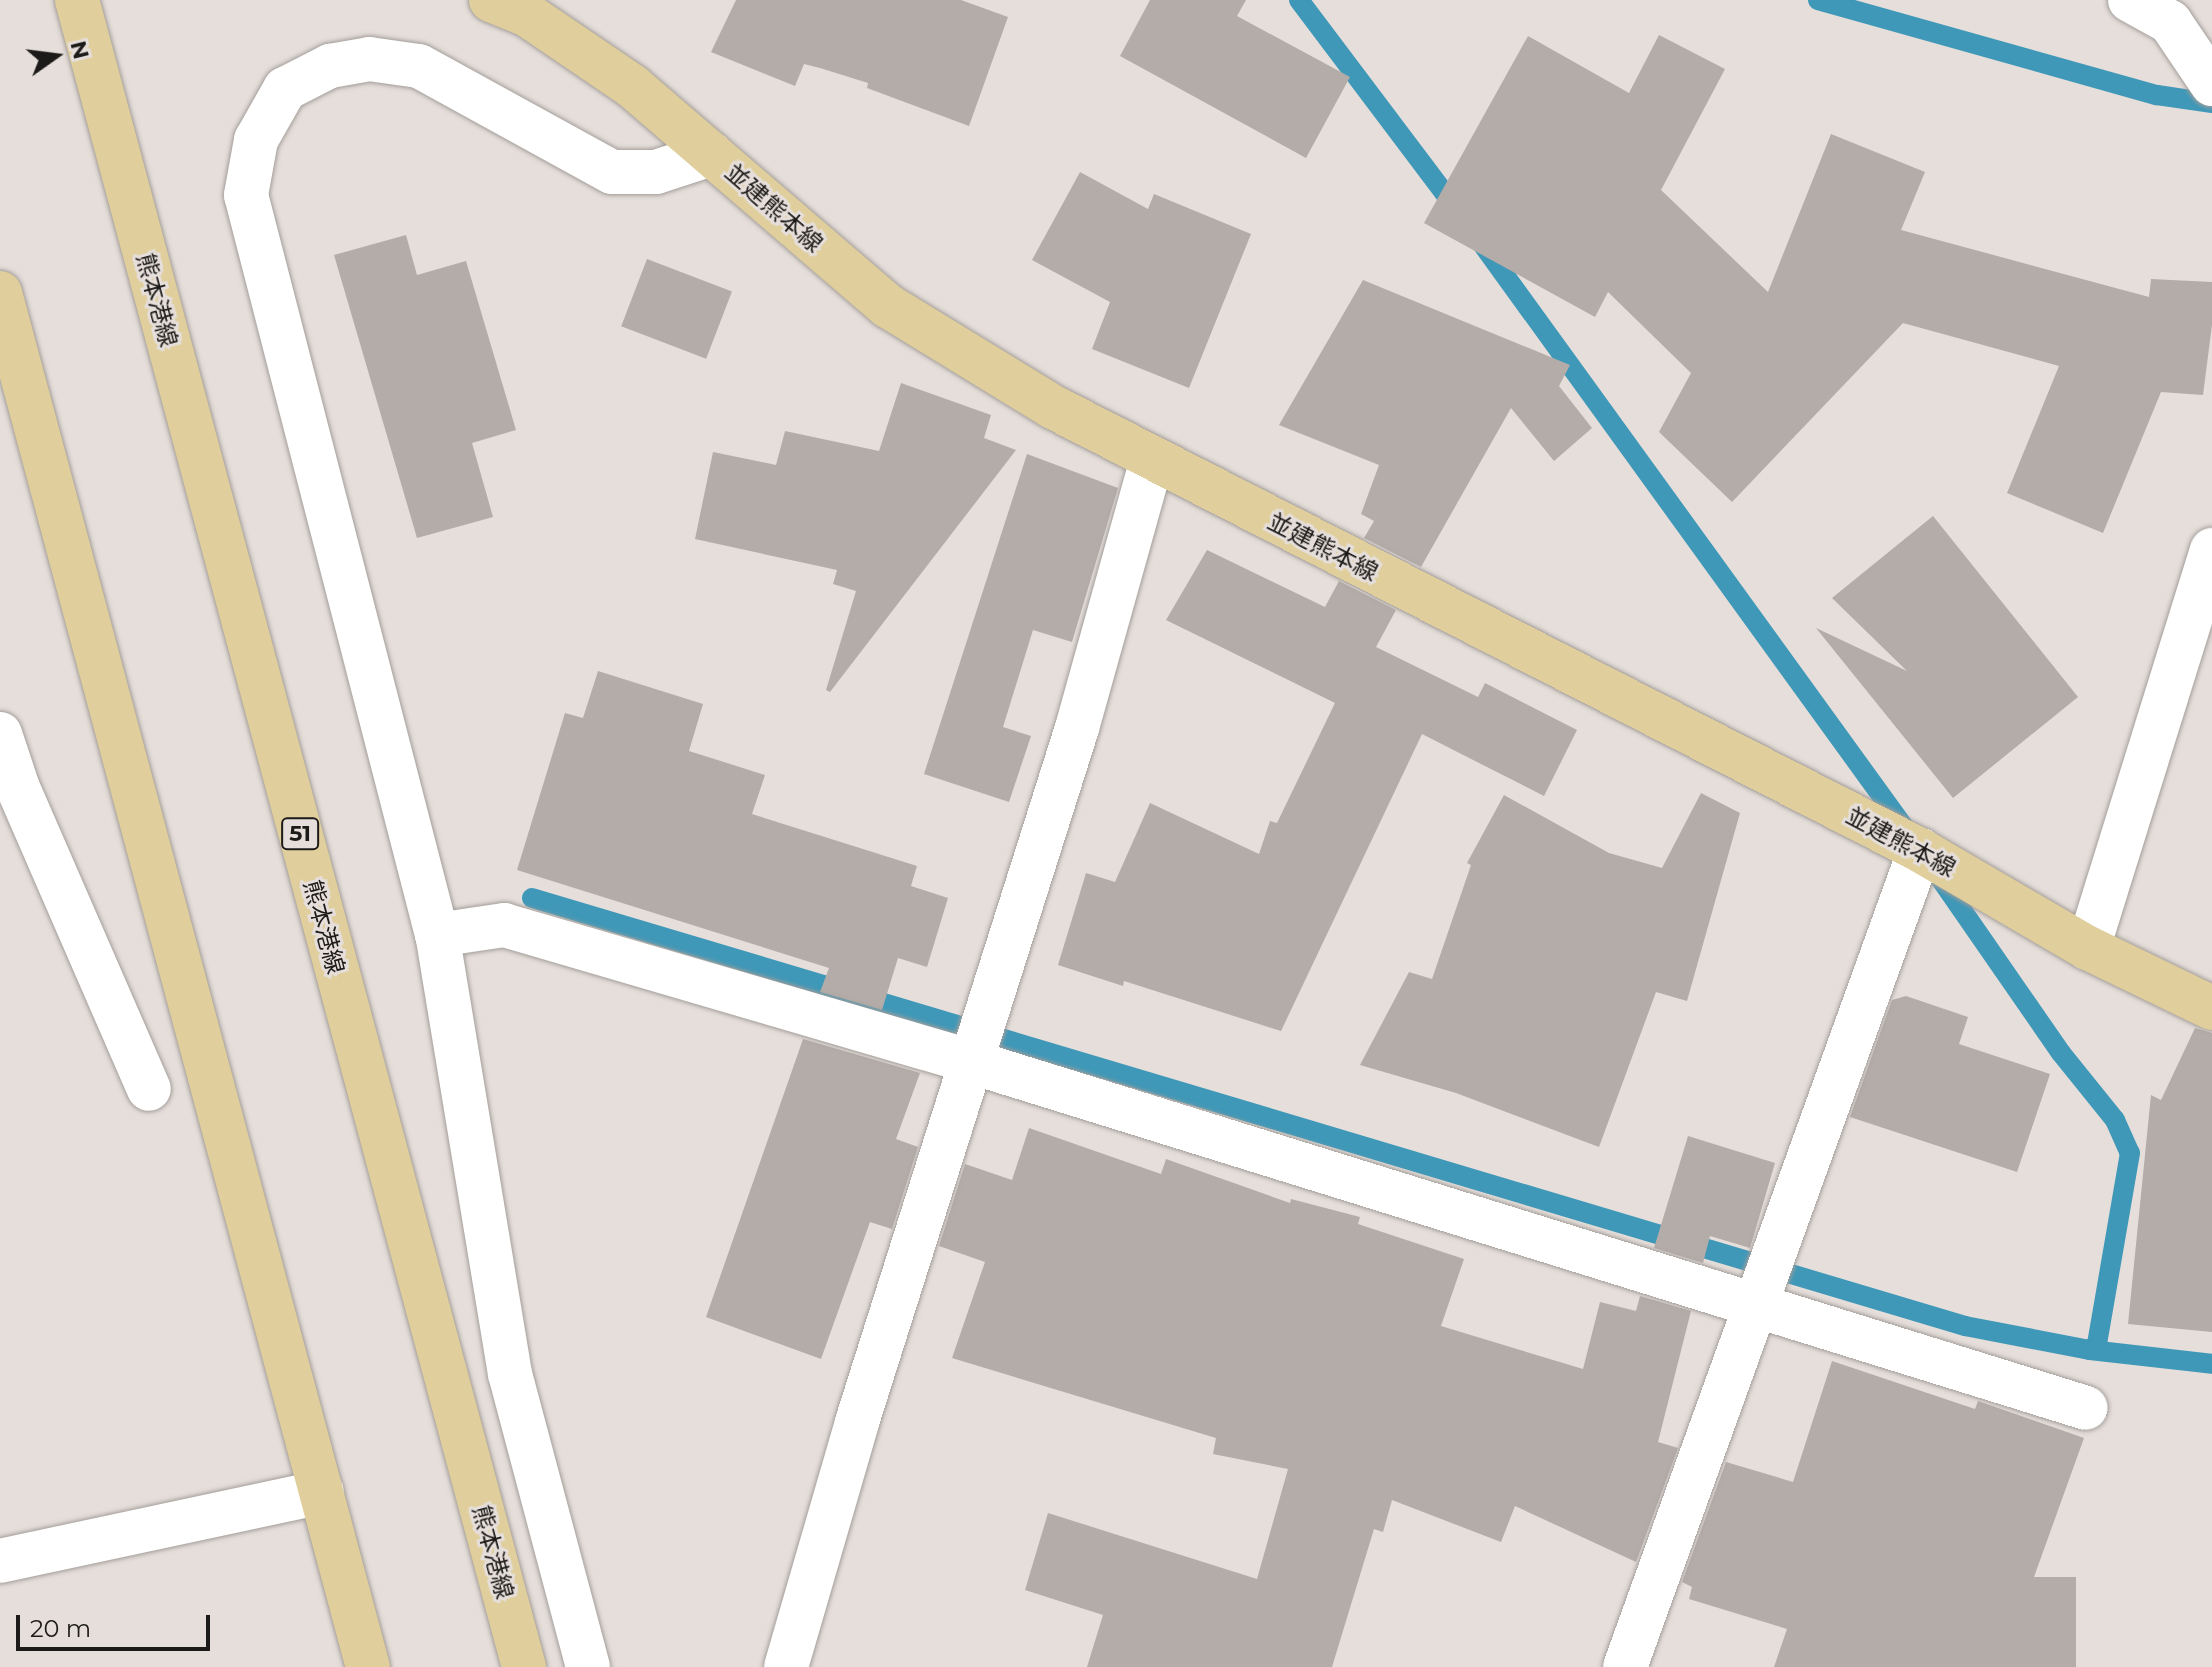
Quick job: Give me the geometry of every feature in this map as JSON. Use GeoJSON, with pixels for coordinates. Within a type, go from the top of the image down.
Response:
{"type":"FeatureCollection","features":[{"type":"Feature","properties":{"kind":"main road","name":"熊本港線"},"geometry":{"type":"LineString","coordinates":[[77,0],[524,1667]]}},
{"type":"Feature","properties":{"kind":"main road","name":"並建熊本線"},"geometry":{"type":"LineString","coordinates":[[491,0],[526,14],[632,86],[888,306],[1053,407],[1920,850],[2088,948],[2212,1008]]}},
{"type":"Feature","properties":{"kind":"main road"},"geometry":{"type":"LineString","coordinates":[[0,293],[368,1667]]}},
{"type":"Feature","properties":{"kind":"street"},"geometry":{"type":"LineString","coordinates":[[2130,0],[2170,22],[2212,84]]}},
{"type":"Feature","properties":{"kind":"street"},"geometry":{"type":"LineString","coordinates":[[588,1667],[510,1374],[437,935],[246,195],[256,140],[285,89],[330,66],[369,59],[419,66],[612,172],[656,172],[711,154]]}},
{"type":"Feature","properties":{"kind":"street"},"geometry":{"type":"LineString","coordinates":[[786,1667],[857,1422],[1077,728],[1152,460]]}},
{"type":"Feature","properties":{"kind":"street"},"geometry":{"type":"LineString","coordinates":[[2088,948],[2212,550]]}},
{"type":"Feature","properties":{"kind":"street"},"geometry":{"type":"LineString","coordinates":[[0,734],[9,786],[149,1089]]}},
{"type":"Feature","properties":{"kind":"street"},"geometry":{"type":"LineString","coordinates":[[1625,1667],[1920,850]]}},
{"type":"Feature","properties":{"kind":"street"},"geometry":{"type":"LineString","coordinates":[[437,935],[504,925],[972,1062],[2086,1408]]}},
{"type":"Feature","properties":{"kind":"street"},"geometry":{"type":"LineString","coordinates":[[0,1561],[322,1492]]}},
{"type":"Feature","properties":{"kind":"building"},"geometry":{"type":"Polygon","coordinates":[[[736,0],[961,0],[1008,17],[969,126],[867,88],[868,83],[820,68],[804,64],[795,86],[711,52],[736,0]]]}},
{"type":"Feature","properties":{"kind":"building"},"geometry":{"type":"Polygon","coordinates":[[[1150,0],[1246,0],[1237,16],[1350,77],[1306,158],[1120,56],[1150,0]]]}},
{"type":"Feature","properties":{"kind":"building"},"geometry":{"type":"Polygon","coordinates":[[[1659,35],[1725,69],[1661,190],[1768,292],[1831,134],[1925,172],[1901,230],[2149,297],[2151,279],[2212,282],[2212,325],[2203,395],[2161,392],[2103,533],[2007,493],[2059,366],[1903,323],[1732,502],[1659,432],[1691,373],[1608,292],[1595,317],[1424,223],[1528,36],[1629,93],[1659,35]]]}},
{"type":"Feature","properties":{"kind":"building"},"geometry":{"type":"Polygon","coordinates":[[[1080,172],[1148,209],[1154,194],[1251,234],[1189,388],[1092,349],[1110,302],[1032,260],[1080,172]]]}},
{"type":"Feature","properties":{"kind":"building"},"geometry":{"type":"Polygon","coordinates":[[[406,235],[417,275],[466,261],[516,430],[472,443],[493,517],[417,538],[334,255],[406,235]]]}},
{"type":"Feature","properties":{"kind":"building"},"geometry":{"type":"Polygon","coordinates":[[[647,259],[732,292],[706,359],[621,326],[647,259]]]}},
{"type":"Feature","properties":{"kind":"building"},"geometry":{"type":"Polygon","coordinates":[[[1363,280],[1570,365],[1559,386],[1592,428],[1554,461],[1511,408],[1421,567],[1364,538],[1374,521],[1361,514],[1379,465],[1279,425],[1363,280]]]}},
{"type":"Feature","properties":{"kind":"building"},"geometry":{"type":"Polygon","coordinates":[[[901,383],[991,415],[984,438],[1016,450],[830,692],[826,690],[856,591],[833,584],[837,570],[695,539],[713,452],[776,465],[785,431],[879,451],[901,383]]]}},
{"type":"Feature","properties":{"kind":"building"},"geometry":{"type":"Polygon","coordinates":[[[1027,454],[1118,488],[1072,642],[1033,630],[1003,727],[1031,736],[1009,802],[924,774],[1027,454]]]}},
{"type":"Feature","properties":{"kind":"building"},"geometry":{"type":"Polygon","coordinates":[[[1933,516],[2078,697],[1953,798],[1816,628],[1907,671],[1832,598],[1933,516]]]}},
{"type":"Feature","properties":{"kind":"building"},"geometry":{"type":"Polygon","coordinates":[[[1207,550],[1325,607],[1339,581],[1396,610],[1376,647],[1478,697],[1485,683],[1577,730],[1544,796],[1422,734],[1281,1031],[1124,981],[1123,986],[1058,965],[1086,873],[1115,882],[1150,803],[1259,854],[1270,821],[1277,823],[1335,703],[1166,620],[1207,550]]]}},
{"type":"Feature","properties":{"kind":"building"},"geometry":{"type":"Polygon","coordinates":[[[598,671],[703,704],[689,751],[765,775],[752,814],[917,866],[911,886],[948,898],[927,967],[898,958],[882,1010],[820,992],[829,968],[517,870],[565,713],[583,718],[598,671]]]}},
{"type":"Feature","properties":{"kind":"building"},"geometry":{"type":"Polygon","coordinates":[[[1701,793],[1740,813],[1687,1001],[1656,992],[1599,1147],[1456,1093],[1360,1065],[1409,972],[1432,979],[1471,865],[1467,863],[1504,795],[1609,853],[1662,868],[1701,793]]]}},
{"type":"Feature","properties":{"kind":"building"},"geometry":{"type":"Polygon","coordinates":[[[1906,996],[1968,1017],[1959,1044],[2050,1074],[2017,1172],[1850,1117],[1892,1000],[1906,996]]]}},
{"type":"Feature","properties":{"kind":"building"},"geometry":{"type":"Polygon","coordinates":[[[2195,1028],[2212,1033],[2212,1332],[2128,1324],[2151,1095],[2161,1100],[2195,1028]]]}},
{"type":"Feature","properties":{"kind":"building"},"geometry":{"type":"Polygon","coordinates":[[[803,1039],[920,1073],[896,1139],[918,1147],[892,1229],[870,1222],[821,1359],[706,1317],[803,1039]]]}},
{"type":"Feature","properties":{"kind":"building"},"geometry":{"type":"Polygon","coordinates":[[[1029,1128],[1161,1174],[1166,1159],[1290,1203],[1291,1199],[1360,1217],[1358,1224],[1464,1259],[1441,1326],[1583,1369],[1600,1302],[1636,1311],[1640,1296],[1691,1311],[1658,1442],[1678,1448],[1636,1562],[1515,1506],[1501,1542],[1392,1500],[1383,1532],[1374,1529],[1332,1667],[1087,1667],[1103,1615],[1025,1590],[1048,1513],[1257,1579],[1288,1469],[1213,1454],[1216,1438],[952,1358],[985,1262],[939,1246],[965,1164],[1012,1180],[1029,1128]]]}},
{"type":"Feature","properties":{"kind":"building"},"geometry":{"type":"Polygon","coordinates":[[[1688,1136],[1775,1163],[1750,1248],[1710,1236],[1703,1263],[1654,1248],[1688,1136]]]}},
{"type":"Feature","properties":{"kind":"building"},"geometry":{"type":"Polygon","coordinates":[[[1832,1361],[1975,1409],[1978,1401],[2084,1438],[2034,1577],[2076,1577],[2076,1667],[1774,1667],[1787,1629],[1689,1599],[1692,1587],[1682,1582],[1726,1462],[1793,1482],[1832,1361]]]}},
{"type":"Feature","properties":{"kind":"waterway"},"geometry":{"type":"LineString","coordinates":[[1299,0],[1459,212]]}},
{"type":"Feature","properties":{"kind":"waterway"},"geometry":{"type":"LineString","coordinates":[[1818,0],[2157,95],[2212,103]]}},
{"type":"Feature","properties":{"kind":"waterway"},"geometry":{"type":"LineString","coordinates":[[1480,241],[1907,831]]}},
{"type":"Feature","properties":{"kind":"waterway"},"geometry":{"type":"LineString","coordinates":[[1935,871],[2061,1053],[2115,1120],[2130,1153],[2097,1344],[2090,1350]]}},
{"type":"Feature","properties":{"kind":"waterway"},"geometry":{"type":"LineString","coordinates":[[532,898],[1965,1326],[2090,1350],[2212,1364]]}}]}
